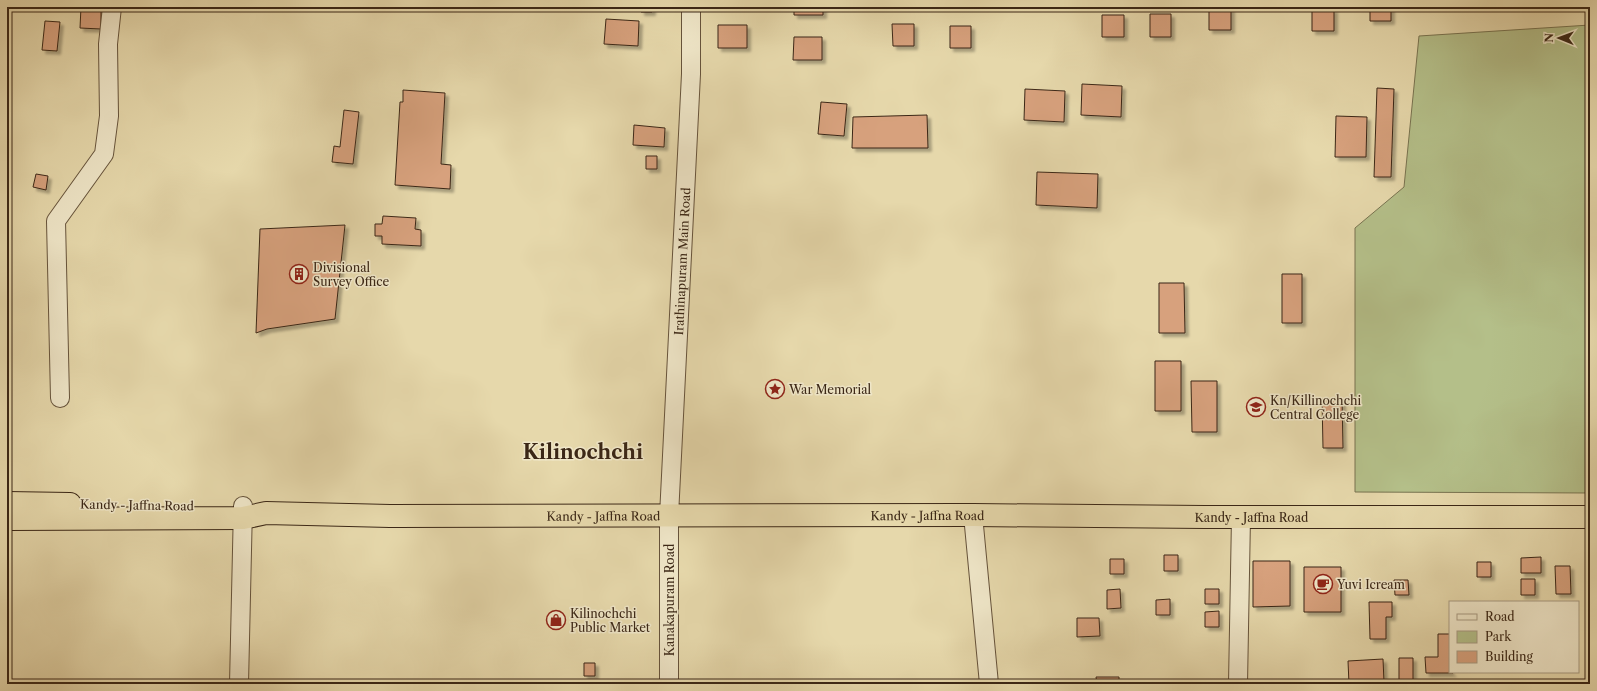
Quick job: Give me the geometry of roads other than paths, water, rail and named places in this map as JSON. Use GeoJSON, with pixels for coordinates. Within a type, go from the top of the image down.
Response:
{"type":"FeatureCollection","features":[{"type":"Feature","properties":{"kind":"highway","name":"Kandy - Jaffna Road"},"geometry":{"type":"LineString","coordinates":[[7,503],[266,513],[390,516],[974,515],[1590,517]]}},
{"type":"Feature","properties":{"kind":"highway","name":"Kandy - Jaffna Road"},"geometry":{"type":"LineString","coordinates":[[7,519],[243,512]]}},
{"type":"Feature","properties":{"kind":"street"},"geometry":{"type":"LineString","coordinates":[[60,398],[56,221],[104,154],[109,116],[108,44],[112,7]]}},
{"type":"Feature","properties":{"kind":"street","name":"Irathinapuram Main Road"},"geometry":{"type":"LineString","coordinates":[[669,516],[690,82],[691,7]]}},
{"type":"Feature","properties":{"kind":"street"},"geometry":{"type":"LineString","coordinates":[[239,684],[243,512]]}},
{"type":"Feature","properties":{"kind":"street"},"geometry":{"type":"LineString","coordinates":[[974,515],[989,684]]}},
{"type":"Feature","properties":{"kind":"street","name":"Kanakapuram Road"},"geometry":{"type":"LineString","coordinates":[[669,516],[669,684]]}},
{"type":"Feature","properties":{"kind":"street"},"geometry":{"type":"LineString","coordinates":[[1238,684],[1241,517]]}},
{"type":"Feature","properties":{"kind":"place","name":"Divisional Survey Office"},"geometry":{"type":"Point","coordinates":[299,274]}},
{"type":"Feature","properties":{"kind":"place","name":"War Memorial"},"geometry":{"type":"Point","coordinates":[775,389]}},
{"type":"Feature","properties":{"kind":"place","name":"Kn/Killinochchi Central College"},"geometry":{"type":"Point","coordinates":[1256,407]}},
{"type":"Feature","properties":{"kind":"place","name":"Yuvi Icream"},"geometry":{"type":"Point","coordinates":[1323,584]}},
{"type":"Feature","properties":{"kind":"place","name":"Kilinochchi Public Market"},"geometry":{"type":"Point","coordinates":[556,620]}},
{"type":"Feature","properties":{"kind":"district","name":"Kilinochchi"},"geometry":{"type":"Point","coordinates":[583,452]}}]}
